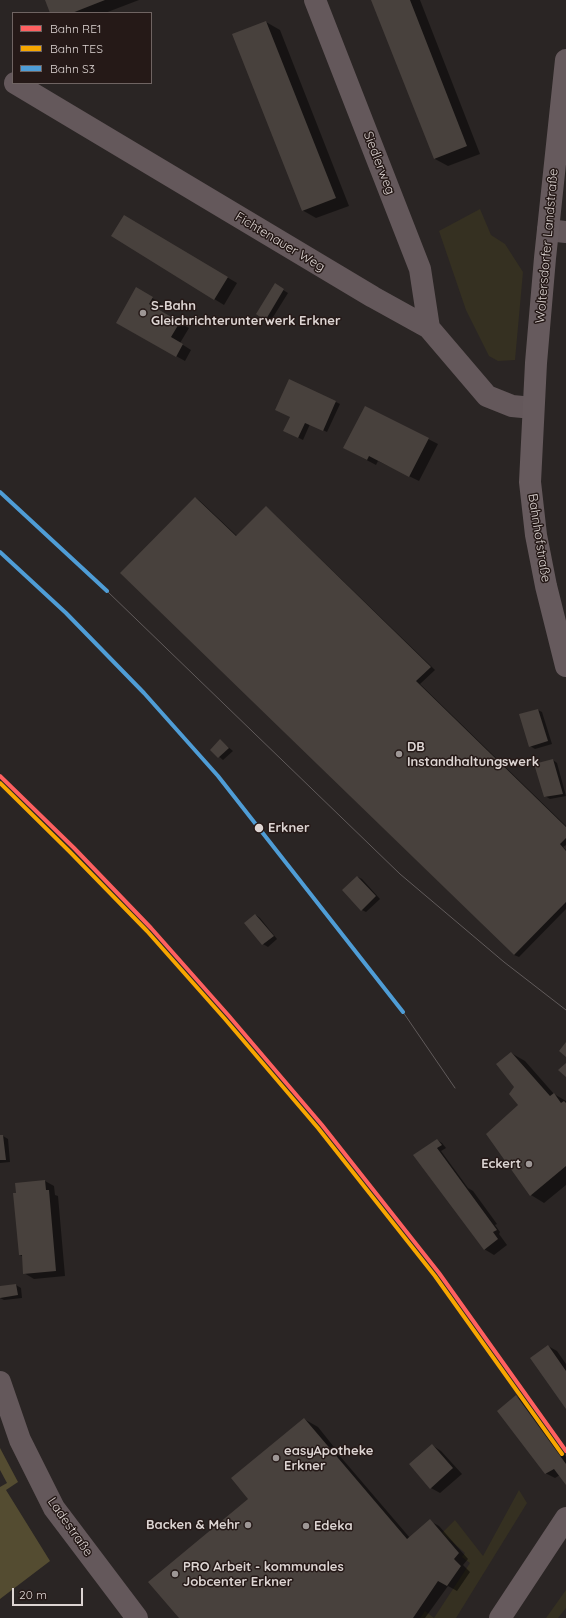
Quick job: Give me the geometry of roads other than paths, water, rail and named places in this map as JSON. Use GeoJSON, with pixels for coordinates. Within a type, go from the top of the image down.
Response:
{"type":"FeatureCollection","features":[{"type":"Feature","properties":{"kind":"main road","name":"Woltersdorfer Landstraße"},"geometry":{"type":"LineString","coordinates":[[533,408],[557,231],[566,60]]}},
{"type":"Feature","properties":{"kind":"main road","name":"Bahnhofstraße"},"geometry":{"type":"LineString","coordinates":[[533,408],[530,482],[536,535],[546,586],[566,666]]}},
{"type":"Feature","properties":{"kind":"main road"},"geometry":{"type":"LineString","coordinates":[[500,1618],[566,1518]]}},
{"type":"Feature","properties":{"kind":"street","name":"Siedlerweg"},"geometry":{"type":"LineString","coordinates":[[315,0],[420,268],[428,328]]}},
{"type":"Feature","properties":{"kind":"street","name":"Fichtenauer Weg"},"geometry":{"type":"LineString","coordinates":[[0,74],[12,81]]}},
{"type":"Feature","properties":{"kind":"street","name":"Fichtenauer Weg"},"geometry":{"type":"LineString","coordinates":[[17,84],[366,293],[428,328],[487,396],[512,406],[533,408]]}},
{"type":"Feature","properties":{"kind":"street","name":"Ladestraße"},"geometry":{"type":"LineString","coordinates":[[0,1382],[20,1440],[54,1508],[137,1618]]}},
{"type":"Feature","properties":{"kind":"tram line"},"geometry":{"type":"LineString","coordinates":[[107,591],[400,874],[504,962],[566,1010]]}},
{"type":"Feature","properties":{"kind":"tram line"},"geometry":{"type":"LineString","coordinates":[[403,1012],[455,1088]]}},
{"type":"Feature","properties":{"kind":"rail line","name":"S3"},"geometry":{"type":"LineString","coordinates":[[0,492],[107,591]]}},
{"type":"Feature","properties":{"kind":"rail line","name":"S3"},"geometry":{"type":"LineString","coordinates":[[0,552],[66,613],[144,693],[218,776],[403,1012]]}},
{"type":"Feature","properties":{"kind":"rail line","name":"RE1"},"geometry":{"type":"LineString","coordinates":[[0,776],[74,848],[151,928],[229,1016],[322,1125],[439,1273],[566,1451]]}},
{"type":"Feature","properties":{"kind":"rail line","name":"TES"},"geometry":{"type":"LineString","coordinates":[[0,783],[147,931],[225,1019],[318,1128],[435,1276],[562,1454]]}},
{"type":"Feature","properties":{"kind":"place","name":"S-Bahn Gleichrichterunterwerk Erkner"},"geometry":{"type":"Point","coordinates":[143,313]}},
{"type":"Feature","properties":{"kind":"place","name":"DB Instandhaltungswerk"},"geometry":{"type":"Point","coordinates":[399,754]}},
{"type":"Feature","properties":{"kind":"place","name":"Erkner"},"geometry":{"type":"Point","coordinates":[259,828]}},
{"type":"Feature","properties":{"kind":"place","name":"Eckert"},"geometry":{"type":"Point","coordinates":[529,1164]}},
{"type":"Feature","properties":{"kind":"place","name":"easyApotheke Erkner"},"geometry":{"type":"Point","coordinates":[276,1458]}},
{"type":"Feature","properties":{"kind":"place","name":"Backen & Mehr"},"geometry":{"type":"Point","coordinates":[248,1525]}},
{"type":"Feature","properties":{"kind":"place","name":"Edeka"},"geometry":{"type":"Point","coordinates":[306,1526]}},
{"type":"Feature","properties":{"kind":"place","name":"PRO Arbeit - kommunales Jobcenter Erkner"},"geometry":{"type":"Point","coordinates":[175,1574]}}]}
